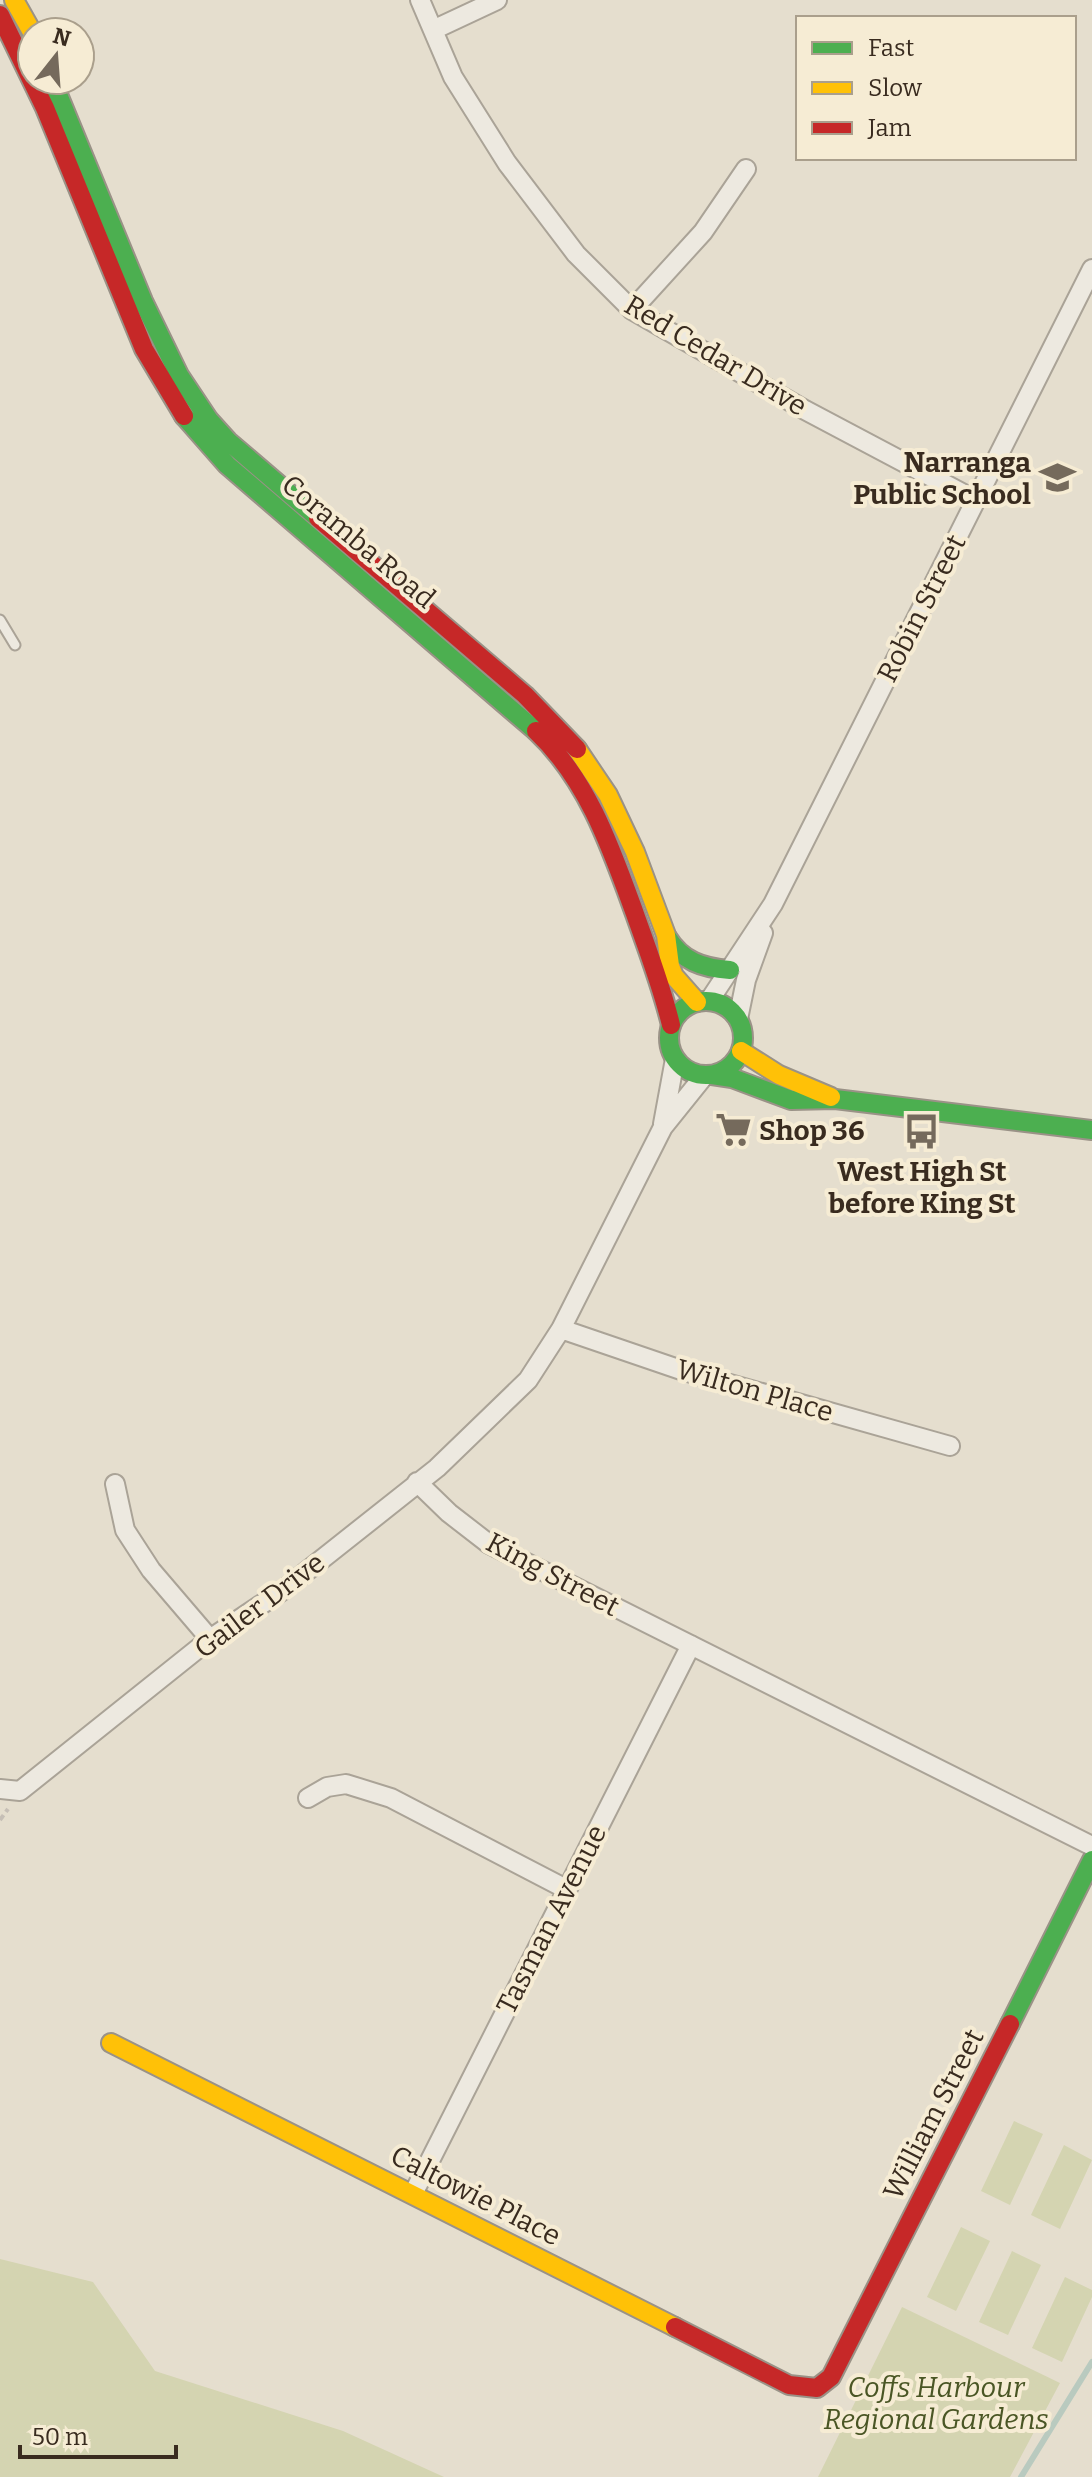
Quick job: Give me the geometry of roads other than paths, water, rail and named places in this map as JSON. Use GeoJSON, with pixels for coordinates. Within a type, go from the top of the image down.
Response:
{"type":"FeatureCollection","features":[{"type":"Feature","properties":{"kind":"main road","name":"Coramba Road"},"geometry":{"type":"LineString","coordinates":[[0,15],[27,69],[161,385],[202,442],[497,695],[550,744],[568,766],[606,835],[664,994],[671,1025]]}},
{"type":"Feature","properties":{"kind":"main road","name":"Coramba Road"},"geometry":{"type":"LineString","coordinates":[[59,96],[163,346],[207,420],[560,728],[608,795],[635,852],[666,935],[674,976],[703,1002]]}},
{"type":"Feature","properties":{"kind":"main road"},"geometry":{"type":"LineString","coordinates":[[666,935],[685,960],[710,969],[730,970]]}},
{"type":"Feature","properties":{"kind":"main road"},"geometry":{"type":"LineString","coordinates":[[708,1075],[730,1067],[741,1051],[742,1029],[738,1019],[721,1004],[703,1002],[686,1007],[671,1025],[670,1049],[683,1068],[708,1075],[726,1075],[790,1100],[814,1102],[835,1099],[1092,1130]]}},
{"type":"Feature","properties":{"kind":"main road"},"geometry":{"type":"LineString","coordinates":[[741,1051],[779,1075],[835,1099]]}},
{"type":"Feature","properties":{"kind":"main road","name":"William Street"},"geometry":{"type":"LineString","coordinates":[[817,2388],[831,2377],[857,2329],[1092,1860]]}},
{"type":"Feature","properties":{"kind":"main road","name":"Caltowie Place"},"geometry":{"type":"LineString","coordinates":[[111,2043],[789,2385],[817,2388]]}},
{"type":"Feature","properties":{"kind":"street","name":"Red Cedar Drive"},"geometry":{"type":"LineString","coordinates":[[420,0],[453,77],[507,163],[576,254],[632,310],[805,410],[975,500]]}},
{"type":"Feature","properties":{"kind":"street"},"geometry":{"type":"LineString","coordinates":[[433,30],[497,0]]}},
{"type":"Feature","properties":{"kind":"street"},"geometry":{"type":"LineString","coordinates":[[632,310],[703,232],[746,169]]}},
{"type":"Feature","properties":{"kind":"street","name":"Robin Street"},"geometry":{"type":"LineString","coordinates":[[703,1002],[730,970],[773,904],[1092,269]]}},
{"type":"Feature","properties":{"kind":"street","name":"Robin Street"},"geometry":{"type":"LineString","coordinates":[[738,1019],[746,980],[773,904]]}},
{"type":"Feature","properties":{"kind":"street"},"geometry":{"type":"LineString","coordinates":[[663,1127],[675,1059]]}},
{"type":"Feature","properties":{"kind":"street"},"geometry":{"type":"LineString","coordinates":[[417,1482],[437,1468],[528,1380],[561,1329],[663,1127],[708,1075]]}},
{"type":"Feature","properties":{"kind":"street","name":"Wilton Place"},"geometry":{"type":"LineString","coordinates":[[561,1329],[684,1371],[950,1446]]}},
{"type":"Feature","properties":{"kind":"street","name":"Gailer Drive"},"geometry":{"type":"LineString","coordinates":[[0,1789],[20,1791],[210,1639],[283,1590],[417,1482]]}},
{"type":"Feature","properties":{"kind":"street","name":"King Street"},"geometry":{"type":"LineString","coordinates":[[417,1482],[449,1513],[489,1544],[1092,1846]]}},
{"type":"Feature","properties":{"kind":"street"},"geometry":{"type":"LineString","coordinates":[[115,1484],[125,1530],[151,1570],[210,1639]]}},
{"type":"Feature","properties":{"kind":"street","name":"Tasman Avenue"},"geometry":{"type":"LineString","coordinates":[[413,2194],[691,1645]]}},
{"type":"Feature","properties":{"kind":"street"},"geometry":{"type":"LineString","coordinates":[[308,1798],[327,1787],[346,1784],[391,1798],[566,1889]]}},
{"type":"Feature","properties":{"kind":"lane"},"geometry":{"type":"LineString","coordinates":[[0,620],[15,645]]}},
{"type":"Feature","properties":{"kind":"waterway"},"geometry":{"type":"LineString","coordinates":[[1021,2477],[1092,2362]]}},
{"type":"Feature","properties":{"kind":"place","name":"Narranga Public School"},"geometry":{"type":"Point","coordinates":[1057,478]}},
{"type":"Feature","properties":{"kind":"place","name":"Shop 36"},"geometry":{"type":"Point","coordinates":[733,1130]}},
{"type":"Feature","properties":{"kind":"place","name":"West High St before King St"},"geometry":{"type":"Point","coordinates":[922,1131]}},
{"type":"Feature","properties":{"kind":"park label","name":"Coffs Harbour Regional Gardens"},"geometry":{"type":"Point","coordinates":[936,2403]}}]}
